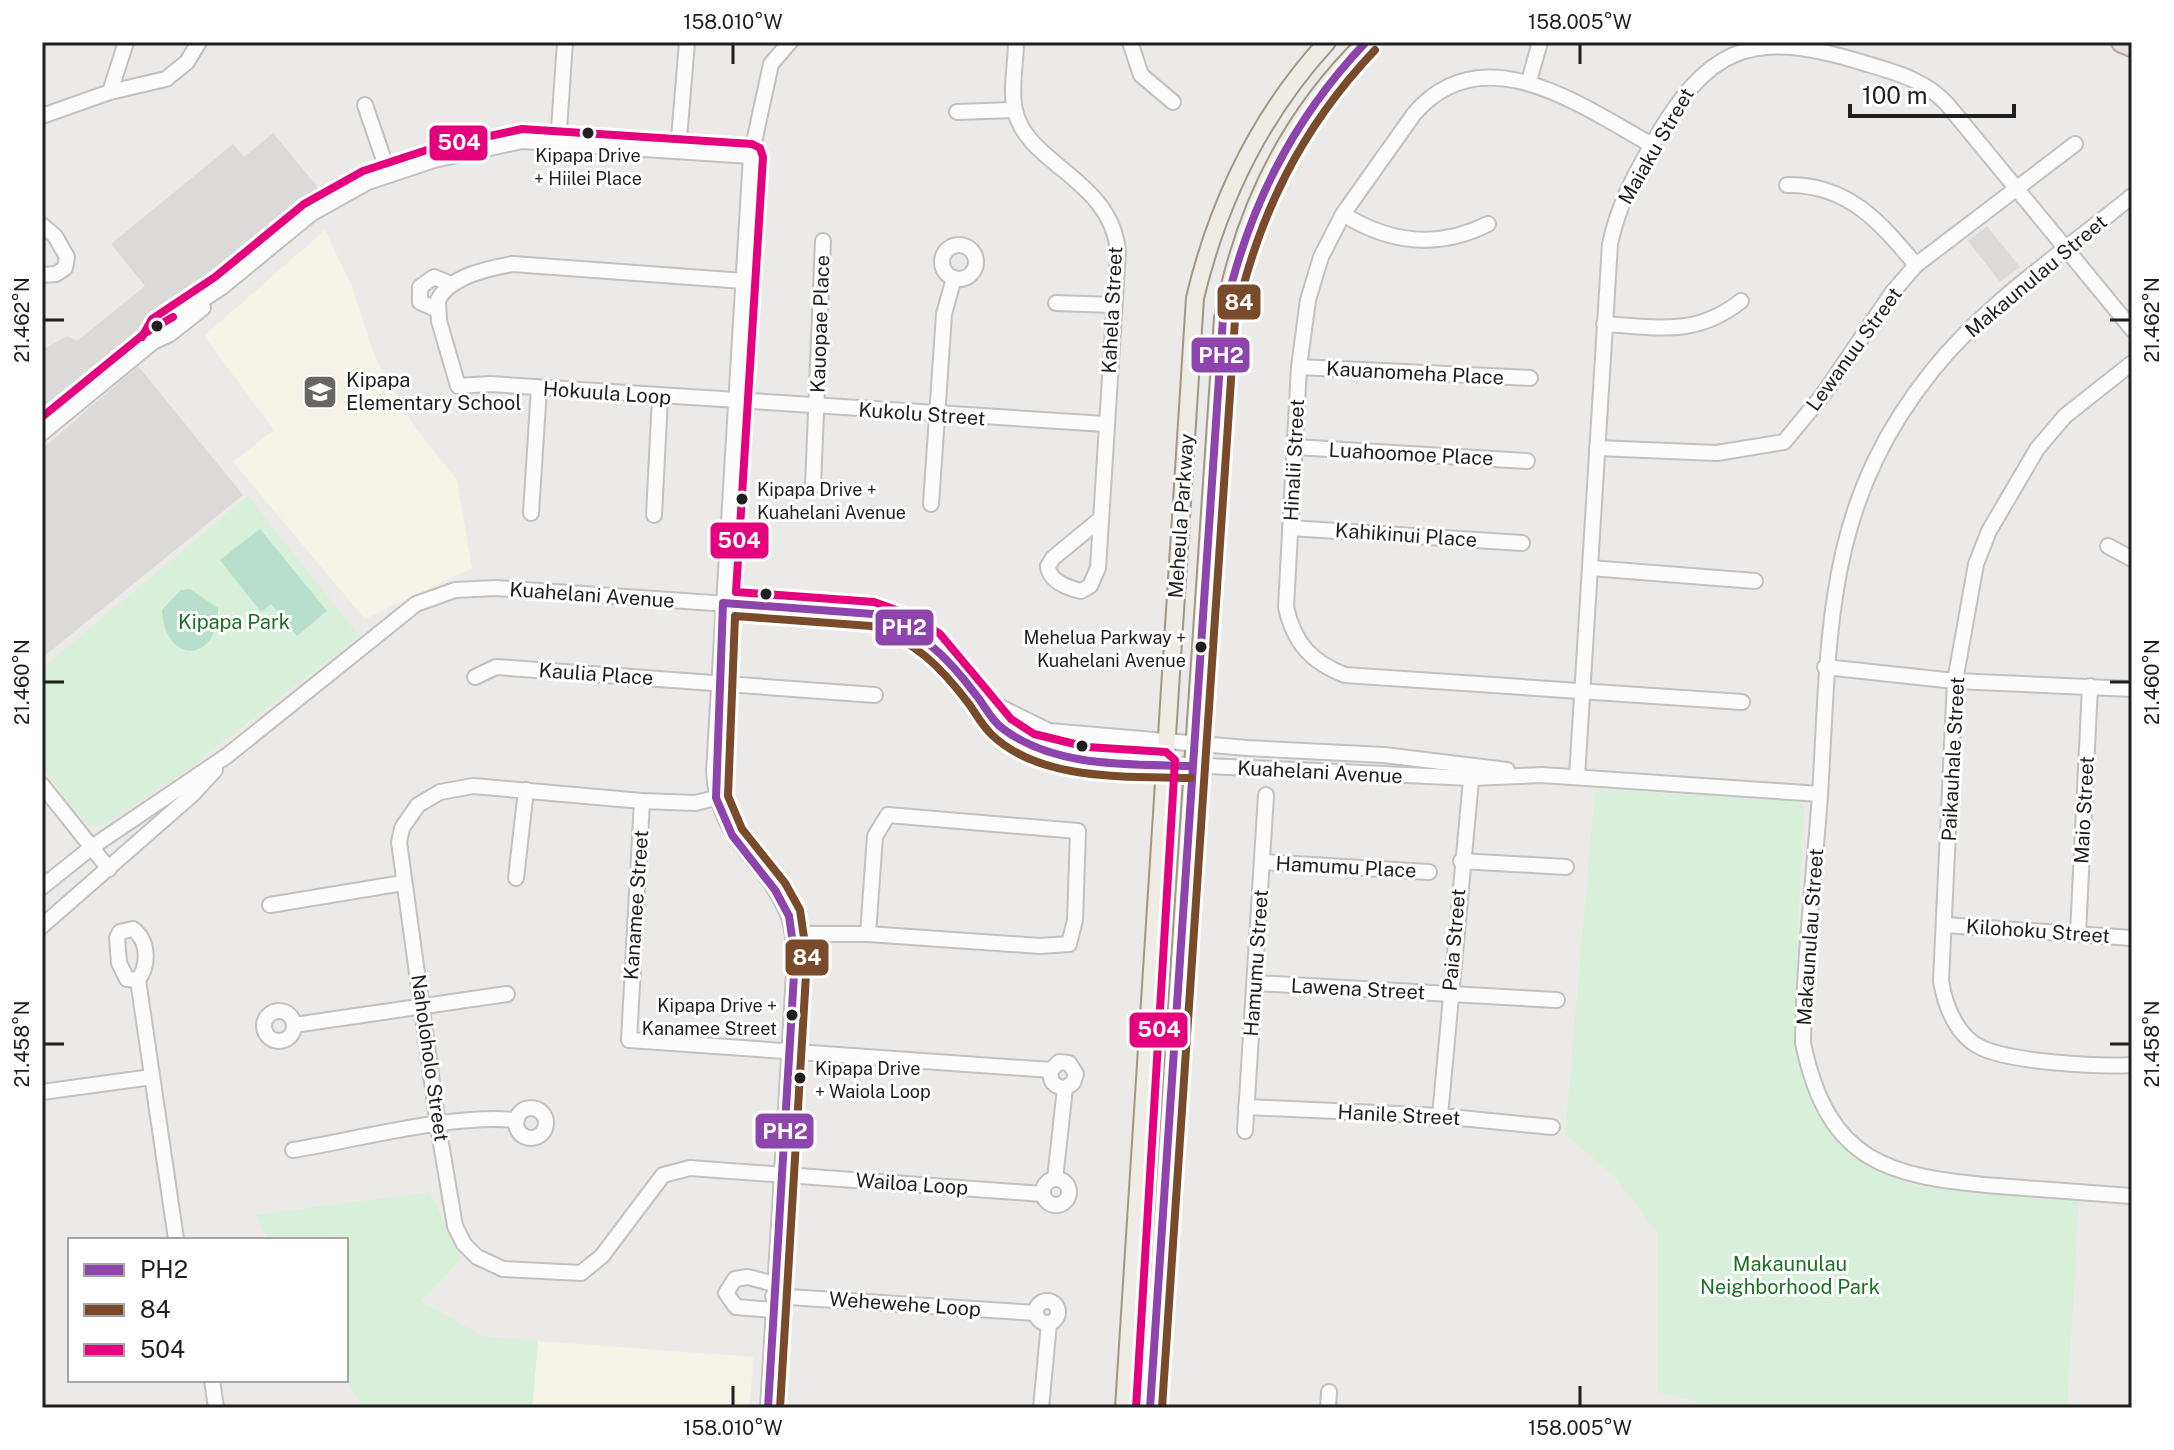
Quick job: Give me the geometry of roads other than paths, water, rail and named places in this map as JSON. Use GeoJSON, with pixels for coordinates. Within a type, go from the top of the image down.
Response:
{"type":"FeatureCollection","features":[{"type":"Feature","properties":{"kind":"highway"},"geometry":{"type":"LineString","coordinates":[[2122,42],[2132,46]]}},
{"type":"Feature","properties":{"kind":"main road","name":"Meheula Parkway"},"geometry":{"type":"LineString","coordinates":[[1124,1408],[1195,298],[1205,258],[1232,183],[1262,126],[1327,42]]}},
{"type":"Feature","properties":{"kind":"main road","name":"Meheula Parkway"},"geometry":{"type":"LineString","coordinates":[[1150,1408],[1217,370],[1228,287],[1247,221],[1293,130],[1336,71],[1366,42]]}},
{"type":"Feature","properties":{"kind":"street"},"geometry":{"type":"LineString","coordinates":[[110,92],[126,42]]}},
{"type":"Feature","properties":{"kind":"street"},"geometry":{"type":"LineString","coordinates":[[42,116],[110,92],[166,79],[187,62],[199,42]]}},
{"type":"Feature","properties":{"kind":"street"},"geometry":{"type":"LineString","coordinates":[[558,144],[565,42]]}},
{"type":"Feature","properties":{"kind":"street"},"geometry":{"type":"LineString","coordinates":[[678,151],[687,42]]}},
{"type":"Feature","properties":{"kind":"street"},"geometry":{"type":"LineString","coordinates":[[768,1408],[791,1052],[795,958],[793,934],[789,916],[775,890],[732,835],[716,798],[723,603],[751,156],[771,64],[790,42]]}},
{"type":"Feature","properties":{"kind":"street"},"geometry":{"type":"LineString","coordinates":[[957,112],[1014,110],[1016,42]]}},
{"type":"Feature","properties":{"kind":"street"},"geometry":{"type":"LineString","coordinates":[[1130,42],[1141,75],[1173,102]]}},
{"type":"Feature","properties":{"kind":"street"},"geometry":{"type":"LineString","coordinates":[[1529,81],[1540,42]]}},
{"type":"Feature","properties":{"kind":"street","name":"Maiaku Street"},"geometry":{"type":"LineString","coordinates":[[1577,777],[1604,324],[1615,221],[1622,199],[1652,145],[1696,78],[1715,64],[1753,49],[1794,45],[1915,79],[1934,90],[2132,329]]}},
{"type":"Feature","properties":{"kind":"street","name":"Hinalii Street"},"geometry":{"type":"LineString","coordinates":[[1652,145],[1577,101],[1529,81],[1476,80],[1453,86],[1424,102],[1343,214],[1314,276],[1304,320],[1299,367],[1286,607],[1289,623],[1306,653],[1321,666],[1345,675],[1742,702]]}},
{"type":"Feature","properties":{"kind":"street"},"geometry":{"type":"LineString","coordinates":[[365,105],[389,175]]}},
{"type":"Feature","properties":{"kind":"street","name":"Kahela Street"},"geometry":{"type":"LineString","coordinates":[[1014,110],[1025,133],[1111,218],[1118,251],[1098,521],[1098,568],[1094,579],[1081,591],[1071,589],[1054,579],[1048,566],[1053,558],[1098,521]]}},
{"type":"Feature","properties":{"kind":"street"},"geometry":{"type":"LineString","coordinates":[[42,433],[153,342],[170,334],[206,306],[222,287],[311,214],[340,196],[389,175],[504,143],[751,156]]}},
{"type":"Feature","properties":{"kind":"street","name":"Lewanuu Street"},"geometry":{"type":"LineString","coordinates":[[1597,448],[1717,453],[1784,442],[1822,396],[1892,293],[1916,265],[2075,144]]}},
{"type":"Feature","properties":{"kind":"street"},"geometry":{"type":"LineString","coordinates":[[1787,185],[1813,184],[1851,201],[1880,223],[1916,265]]}},
{"type":"Feature","properties":{"kind":"street","name":"Makaunulau Street"},"geometry":{"type":"LineString","coordinates":[[2132,196],[2013,290],[1957,342],[1930,373],[1881,451],[1841,551],[1825,667],[1820,794],[1803,1043],[1815,1090],[1841,1133],[1879,1163],[1903,1174],[1937,1181],[2132,1196]]}},
{"type":"Feature","properties":{"kind":"street"},"geometry":{"type":"LineString","coordinates":[[1343,214],[1360,224],[1405,240],[1464,236],[1488,224]]}},
{"type":"Feature","properties":{"kind":"street"},"geometry":{"type":"LineString","coordinates":[[42,225],[55,236],[67,257],[65,268],[56,274],[42,275]]}},
{"type":"Feature","properties":{"kind":"street","name":"Kauopae Place"},"geometry":{"type":"LineString","coordinates":[[813,486],[823,241]]}},
{"type":"Feature","properties":{"kind":"street","name":"Hokuula Loop"},"geometry":{"type":"LineString","coordinates":[[738,401],[458,386],[438,310],[420,302],[420,287],[434,277],[451,284],[496,267],[531,264],[744,281]]}},
{"type":"Feature","properties":{"kind":"street"},"geometry":{"type":"LineString","coordinates":[[931,504],[944,314],[954,278]]}},
{"type":"Feature","properties":{"kind":"street"},"geometry":{"type":"LineString","coordinates":[[438,310],[438,300],[451,284]]}},
{"type":"Feature","properties":{"kind":"street"},"geometry":{"type":"LineString","coordinates":[[1604,324],[1678,329],[1721,317],[1741,301]]}},
{"type":"Feature","properties":{"kind":"street"},"geometry":{"type":"LineString","coordinates":[[1056,303],[1113,305]]}},
{"type":"Feature","properties":{"kind":"street","name":"Paikauhale Street"},"geometry":{"type":"LineString","coordinates":[[2132,363],[2065,416],[2037,449],[2013,487],[1976,564],[1955,681],[1943,995],[1949,1011],[1971,1040],[1982,1048],[2013,1056],[2132,1065]]}},
{"type":"Feature","properties":{"kind":"street","name":"Kauanomeha Place"},"geometry":{"type":"LineString","coordinates":[[1299,367],[1530,378]]}},
{"type":"Feature","properties":{"kind":"street"},"geometry":{"type":"LineString","coordinates":[[531,513],[539,388]]}},
{"type":"Feature","properties":{"kind":"street"},"geometry":{"type":"LineString","coordinates":[[654,515],[660,398]]}},
{"type":"Feature","properties":{"kind":"street","name":"Kukolu Street"},"geometry":{"type":"LineString","coordinates":[[738,401],[1105,424]]}},
{"type":"Feature","properties":{"kind":"street","name":"Luahoomoe Place"},"geometry":{"type":"LineString","coordinates":[[1295,447],[1527,461]]}},
{"type":"Feature","properties":{"kind":"street","name":"Kahikinui Place"},"geometry":{"type":"LineString","coordinates":[[1290,528],[1522,543]]}},
{"type":"Feature","properties":{"kind":"street"},"geometry":{"type":"LineString","coordinates":[[2108,546],[2132,559]]}},
{"type":"Feature","properties":{"kind":"street"},"geometry":{"type":"LineString","coordinates":[[1590,568],[1755,581]]}},
{"type":"Feature","properties":{"kind":"street","name":"Kuahelani Avenue"},"geometry":{"type":"LineString","coordinates":[[42,887],[92,847],[228,755],[416,604],[438,594],[496,588],[873,614],[903,624],[939,647],[999,726],[1033,747],[1083,757],[1191,766],[1471,771],[1820,794]]}},
{"type":"Feature","properties":{"kind":"street","name":"Kaulia Place"},"geometry":{"type":"LineString","coordinates":[[475,677],[496,667],[875,695]]}},
{"type":"Feature","properties":{"kind":"street"},"geometry":{"type":"LineString","coordinates":[[1825,667],[1955,681],[2132,689]]}},
{"type":"Feature","properties":{"kind":"street","name":"Maio Street"},"geometry":{"type":"LineString","coordinates":[[2078,934],[2090,686]]}},
{"type":"Feature","properties":{"kind":"street","name":"Kuahelani Avenue"},"geometry":{"type":"LineString","coordinates":[[978,696],[1049,731],[1192,744],[1384,755],[1471,771]]}},
{"type":"Feature","properties":{"kind":"street","name":"Kuahelani Avenue"},"geometry":{"type":"LineString","coordinates":[[42,926],[193,794],[228,755]]}},
{"type":"Feature","properties":{"kind":"street","name":"Paia Street"},"geometry":{"type":"LineString","coordinates":[[1440,1116],[1471,771]]}},
{"type":"Feature","properties":{"kind":"street"},"geometry":{"type":"LineString","coordinates":[[42,785],[109,869]]}},
{"type":"Feature","properties":{"kind":"street","name":"Naholoholo Street"},"geometry":{"type":"LineString","coordinates":[[716,798],[695,803],[642,801],[526,790],[453,788],[418,805],[402,828],[399,842],[403,883],[455,1226],[464,1244],[477,1257],[503,1269],[581,1273],[593,1266],[651,1186],[663,1175],[677,1169],[781,1174]]}},
{"type":"Feature","properties":{"kind":"street"},"geometry":{"type":"LineString","coordinates":[[516,878],[526,790]]}},
{"type":"Feature","properties":{"kind":"street","name":"Hamumu Street"},"geometry":{"type":"LineString","coordinates":[[1245,1131],[1266,795]]}},
{"type":"Feature","properties":{"kind":"street","name":"Kanamee Street"},"geometry":{"type":"LineString","coordinates":[[642,801],[629,1040],[791,1052]]}},
{"type":"Feature","properties":{"kind":"street"},"geometry":{"type":"LineString","coordinates":[[793,934],[868,934],[1040,946],[1069,944],[1075,920],[1078,831],[888,815],[875,836],[868,934]]}},
{"type":"Feature","properties":{"kind":"street"},"geometry":{"type":"LineString","coordinates":[[1461,861],[1566,867]]}},
{"type":"Feature","properties":{"kind":"street","name":"Hamumu Place"},"geometry":{"type":"LineString","coordinates":[[1263,862],[1429,872]]}},
{"type":"Feature","properties":{"kind":"street"},"geometry":{"type":"LineString","coordinates":[[270,905],[403,883]]}},
{"type":"Feature","properties":{"kind":"street","name":"Kilohoku Street"},"geometry":{"type":"LineString","coordinates":[[1945,925],[2132,938]]}},
{"type":"Feature","properties":{"kind":"street"},"geometry":{"type":"LineString","coordinates":[[138,980],[176,1238]]}},
{"type":"Feature","properties":{"kind":"street","name":"Lawena Street"},"geometry":{"type":"LineString","coordinates":[[1255,983],[1557,1000]]}},
{"type":"Feature","properties":{"kind":"street"},"geometry":{"type":"LineString","coordinates":[[294,1025],[507,994]]}},
{"type":"Feature","properties":{"kind":"street","name":"Wailoa Loop"},"geometry":{"type":"LineString","coordinates":[[781,1174],[1043,1194],[1049,1204],[1065,1202],[1068,1187],[1055,1179],[1065,1088],[1076,1079],[1072,1065],[1059,1062],[1051,1070],[791,1052]]}},
{"type":"Feature","properties":{"kind":"street"},"geometry":{"type":"LineString","coordinates":[[1051,1070],[1054,1084],[1065,1088]]}},
{"type":"Feature","properties":{"kind":"street"},"geometry":{"type":"LineString","coordinates":[[42,1092],[152,1077]]}},
{"type":"Feature","properties":{"kind":"street","name":"Hanile Street"},"geometry":{"type":"LineString","coordinates":[[1246,1107],[1440,1116],[1552,1127]]}},
{"type":"Feature","properties":{"kind":"street"},"geometry":{"type":"LineString","coordinates":[[293,1150],[496,1118],[517,1120]]}},
{"type":"Feature","properties":{"kind":"street"},"geometry":{"type":"LineString","coordinates":[[1043,1194],[1046,1183],[1055,1179]]}},
{"type":"Feature","properties":{"kind":"street","name":"Wehewehe Loop"},"geometry":{"type":"LineString","coordinates":[[773,1297],[1036,1313],[1042,1302],[1054,1303],[1059,1314],[1049,1323],[1041,1408]]}},
{"type":"Feature","properties":{"kind":"street"},"geometry":{"type":"LineString","coordinates":[[1036,1313],[1039,1320],[1049,1323]]}},
{"type":"Feature","properties":{"kind":"street"},"geometry":{"type":"LineString","coordinates":[[212,1382],[216,1408]]}},
{"type":"Feature","properties":{"kind":"street"},"geometry":{"type":"LineString","coordinates":[[1328,1408],[1329,1392]]}},
{"type":"Feature","properties":{"kind":"place","name":"Kipapa Drive + Hiilei Place"},"geometry":{"type":"Point","coordinates":[588,133]}},
{"type":"Feature","properties":{"kind":"place","name":"Kipapa Elementary School"},"geometry":{"type":"Point","coordinates":[320,392]}},
{"type":"Feature","properties":{"kind":"place","name":"Kipapa Drive + Kuahelani Avenue"},"geometry":{"type":"Point","coordinates":[742,499]}},
{"type":"Feature","properties":{"kind":"place","name":"Mehelua Parkway + Kuahelani Avenue"},"geometry":{"type":"Point","coordinates":[1201,647]}},
{"type":"Feature","properties":{"kind":"place","name":"Kipapa Drive + Kanamee Street"},"geometry":{"type":"Point","coordinates":[792,1015]}},
{"type":"Feature","properties":{"kind":"place","name":"Kipapa Drive + Waiola Loop"},"geometry":{"type":"Point","coordinates":[800,1078]}},
{"type":"Feature","properties":{"kind":"park label","name":"Kipapa Park"},"geometry":{"type":"Point","coordinates":[234,622]}},
{"type":"Feature","properties":{"kind":"park label","name":"Makaunulau Neighborhood Park"},"geometry":{"type":"Point","coordinates":[1790,1276]}}]}
